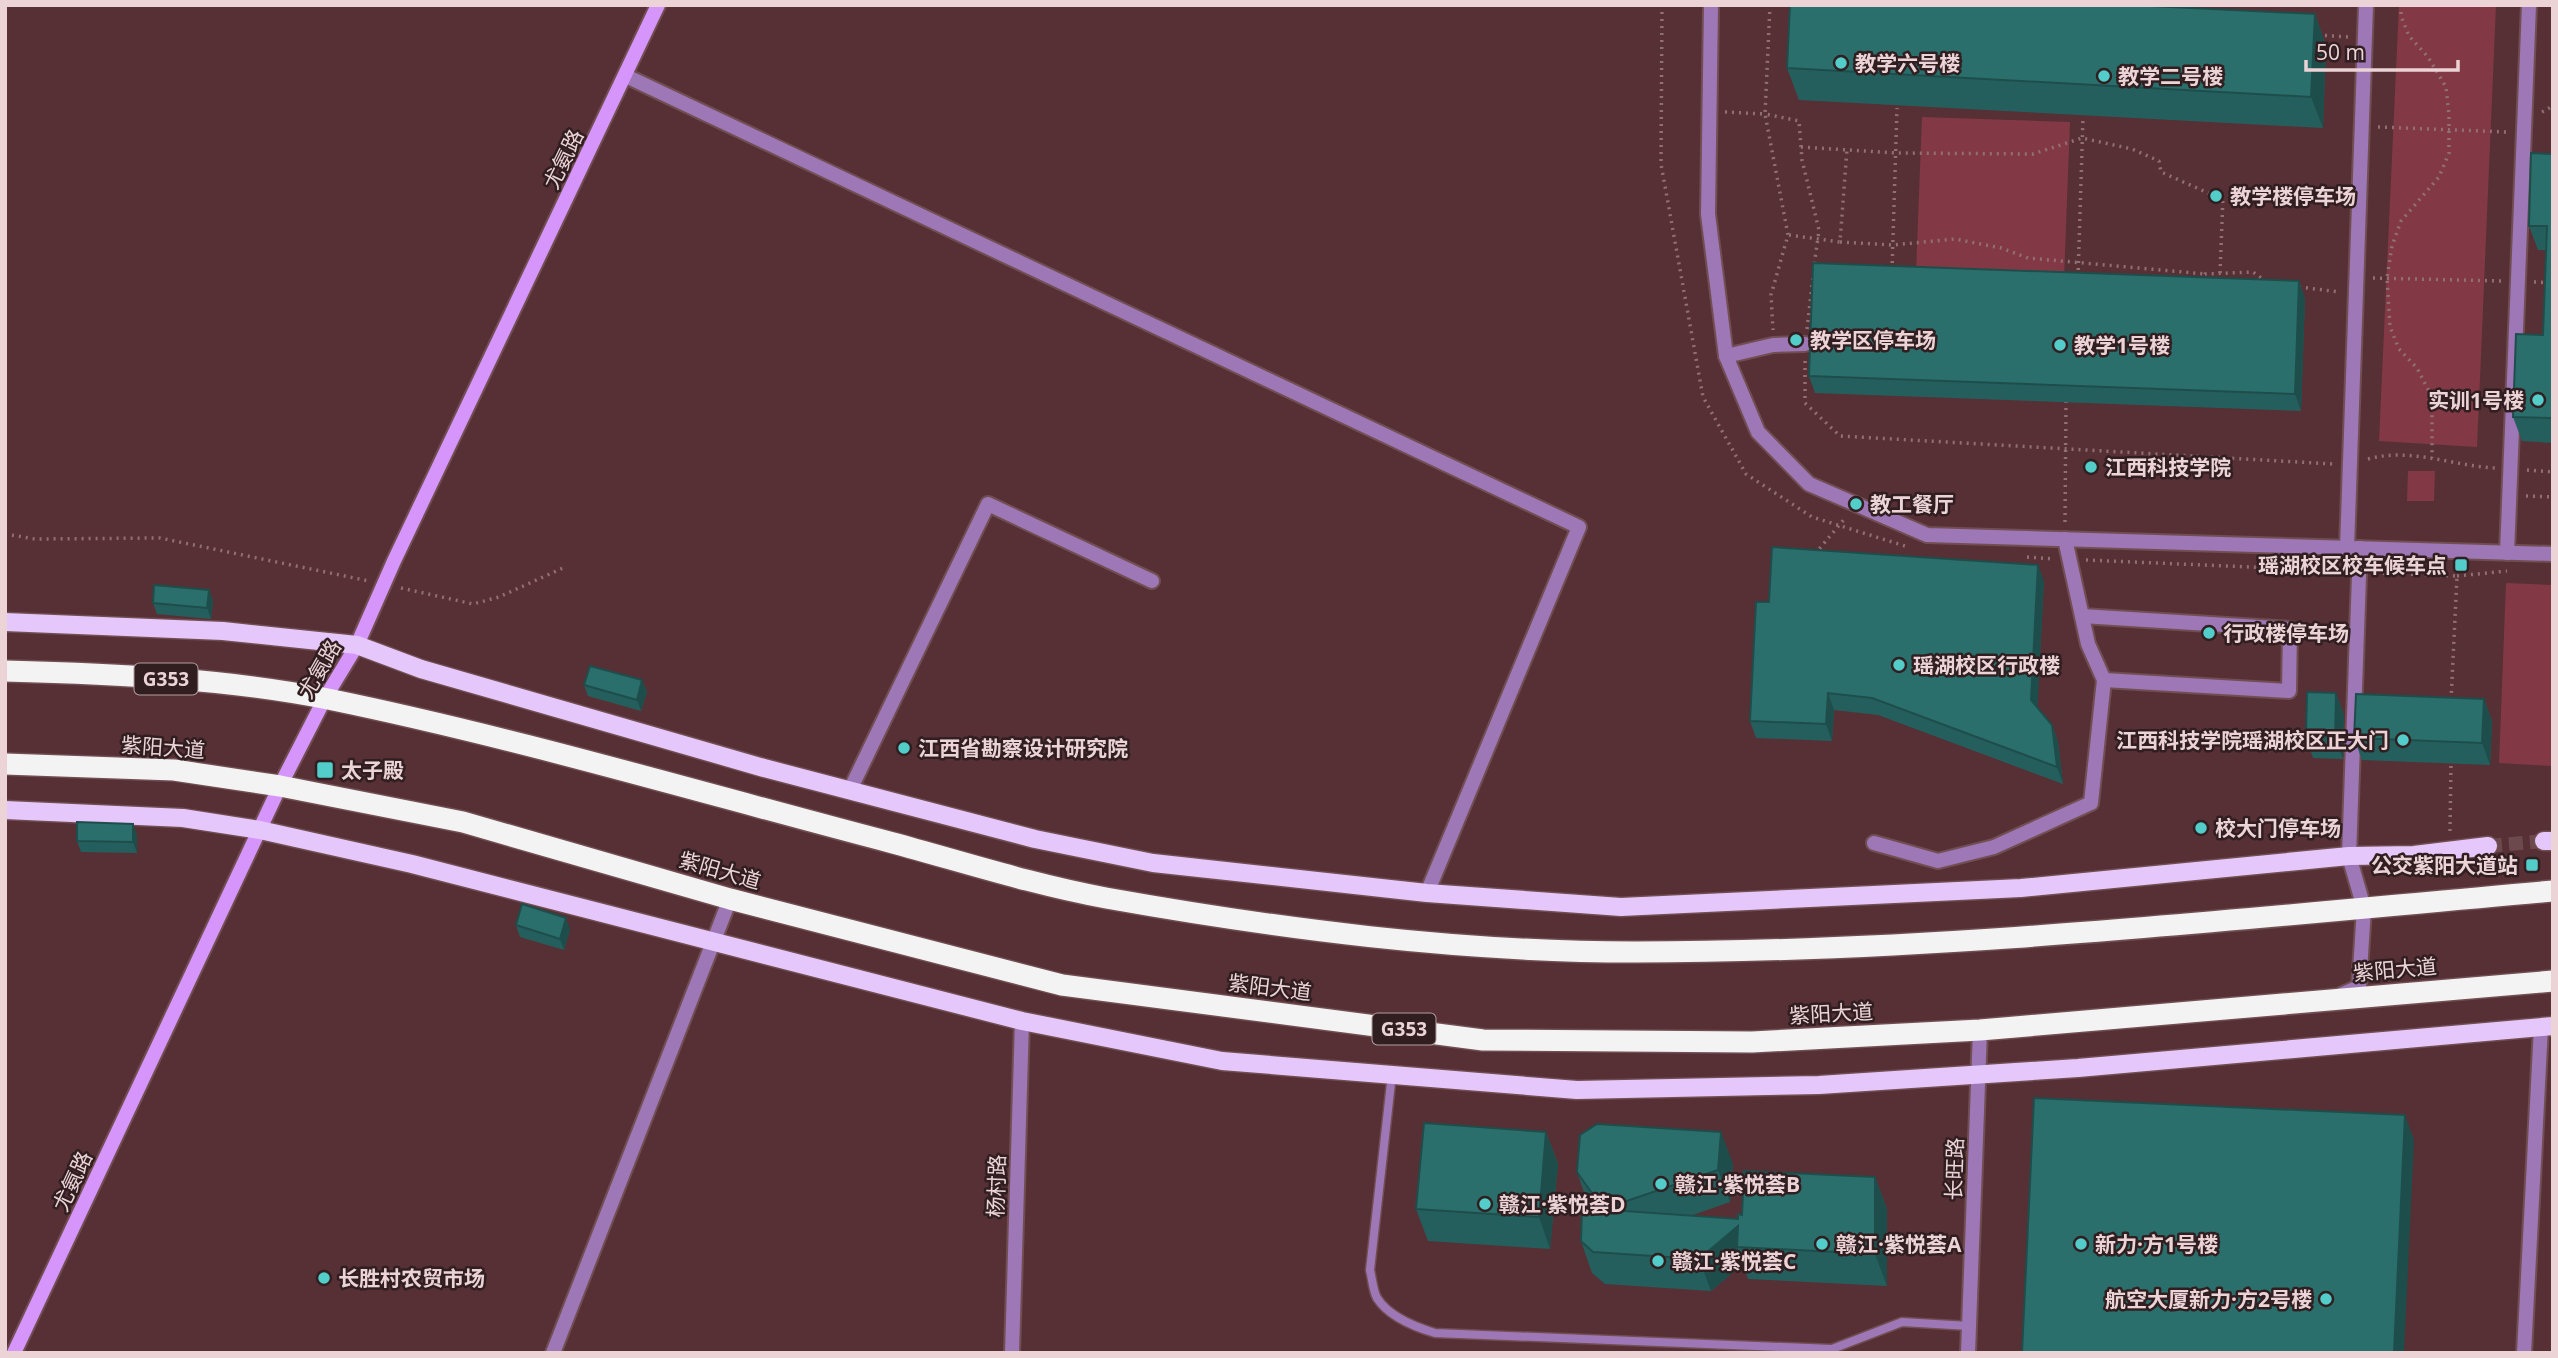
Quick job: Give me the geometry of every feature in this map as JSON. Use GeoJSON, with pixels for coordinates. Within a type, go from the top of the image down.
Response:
{"type":"FeatureCollection","features":[{"type":"Feature","properties":{"kind":"highway","name":"G353"},"geometry":{"type":"LineString","coordinates":[[5,671],[97,673],[223,683],[325,698],[506,742],[1099,897],[1262,923],[1461,945],[1629,952],[1984,941],[2553,891]]}},
{"type":"Feature","properties":{"kind":"highway","name":"紫阳大道"},"geometry":{"type":"LineString","coordinates":[[5,764],[174,770],[280,786],[463,822],[730,899],[1062,985],[1483,1040],[1752,1042],[1980,1030],[2553,981]]}},
{"type":"Feature","properties":{"kind":"main road","name":"尤氨路"},"geometry":{"type":"LineString","coordinates":[[14,1353],[280,786],[325,698],[357,645],[658,5]]}},
{"type":"Feature","properties":{"kind":"main road"},"geometry":{"type":"LineString","coordinates":[[5,622],[223,631],[357,645],[421,669],[850,790],[1035,839],[1153,863],[1427,893],[1621,907],[2021,888],[2349,856],[2488,846]]}},
{"type":"Feature","properties":{"kind":"main road"},"geometry":{"type":"LineString","coordinates":[[5,810],[183,818],[260,830],[412,864],[1022,1021],[1222,1061],[1577,1090],[1819,1085],[2547,1027]]}},
{"type":"Feature","properties":{"kind":"street"},"geometry":{"type":"LineString","coordinates":[[1711,5],[1708,214],[1726,356],[1758,432],[1809,484],[1927,534],[2553,554]]}},
{"type":"Feature","properties":{"kind":"street"},"geometry":{"type":"LineString","coordinates":[[2330,999],[2359,987],[2364,908],[2349,856],[2358,572],[2353,548],[2350,464],[2366,5]]}},
{"type":"Feature","properties":{"kind":"street"},"geometry":{"type":"LineString","coordinates":[[2507,553],[2529,5]]}},
{"type":"Feature","properties":{"kind":"street"},"geometry":{"type":"LineString","coordinates":[[626,76],[1579,527],[1427,893]]}},
{"type":"Feature","properties":{"kind":"street"},"geometry":{"type":"LineString","coordinates":[[2523,167],[2543,159]]}},
{"type":"Feature","properties":{"kind":"street"},"geometry":{"type":"LineString","coordinates":[[1726,356],[1773,345],[1805,344]]}},
{"type":"Feature","properties":{"kind":"street"},"geometry":{"type":"LineString","coordinates":[[850,790],[988,504],[1152,581]]}},
{"type":"Feature","properties":{"kind":"street"},"geometry":{"type":"LineString","coordinates":[[1874,843],[1938,861],[1994,847],[2091,803],[2104,680],[2088,644],[2065,539]]}},
{"type":"Feature","properties":{"kind":"street"},"geometry":{"type":"LineString","coordinates":[[2082,616],[2290,629],[2289,691],[2104,680]]}},
{"type":"Feature","properties":{"kind":"street"},"geometry":{"type":"LineString","coordinates":[[553,1353],[730,899]]}},
{"type":"Feature","properties":{"kind":"street","name":"杨村路"},"geometry":{"type":"LineString","coordinates":[[1012,1353],[1022,1021]]}},
{"type":"Feature","properties":{"kind":"street"},"geometry":{"type":"LineString","coordinates":[[2524,1353],[2547,1027]]}},
{"type":"Feature","properties":{"kind":"street","name":"长旺路"},"geometry":{"type":"LineString","coordinates":[[1968,1353],[1980,1030]]}},
{"type":"Feature","properties":{"kind":"lane"},"geometry":{"type":"LineString","coordinates":[[1392,1074],[1370,1270],[1377,1298],[1394,1315],[1418,1328],[1436,1334],[1832,1349],[1902,1322],[1969,1326]]}},
{"type":"Feature","properties":{"kind":"path"},"geometry":{"type":"LineString","coordinates":[[1662,5],[1661,164],[1703,397],[1746,474],[1812,517],[1910,547]]}},
{"type":"Feature","properties":{"kind":"path"},"geometry":{"type":"LineString","coordinates":[[1770,5],[1765,114],[1788,235],[1771,295],[1773,345]]}},
{"type":"Feature","properties":{"kind":"path"},"geometry":{"type":"LineString","coordinates":[[2402,5],[2402,16],[2409,36],[2428,57],[2446,87],[2450,130],[2449,153],[2439,177],[2400,221],[2392,246],[2387,278],[2390,327],[2399,349],[2417,368],[2432,397],[2432,458]]}},
{"type":"Feature","properties":{"kind":"path"},"geometry":{"type":"LineString","coordinates":[[2311,34],[2365,38]]}},
{"type":"Feature","properties":{"kind":"path"},"geometry":{"type":"LineString","coordinates":[[1892,282],[1897,108]]}},
{"type":"Feature","properties":{"kind":"path"},"geometry":{"type":"LineString","coordinates":[[1709,111],[1765,114],[1800,121],[1801,147],[1819,230],[1805,344],[1805,402],[1840,436],[2350,464],[2381,455],[2450,459],[2479,468],[2553,472]]}},
{"type":"Feature","properties":{"kind":"path"},"geometry":{"type":"LineString","coordinates":[[2077,288],[2083,118]]}},
{"type":"Feature","properties":{"kind":"path"},"geometry":{"type":"LineString","coordinates":[[2362,126],[2524,133]]}},
{"type":"Feature","properties":{"kind":"path"},"geometry":{"type":"LineString","coordinates":[[1801,147],[1896,153],[2033,154],[2059,148],[2082,138],[2132,149],[2159,161],[2161,172],[2222,197],[2359,202]]}},
{"type":"Feature","properties":{"kind":"path"},"geometry":{"type":"LineString","coordinates":[[1840,242],[1847,149]]}},
{"type":"Feature","properties":{"kind":"path"},"geometry":{"type":"LineString","coordinates":[[2220,273],[2222,197]]}},
{"type":"Feature","properties":{"kind":"path"},"geometry":{"type":"LineString","coordinates":[[1788,235],[1818,241],[1893,245],[1955,239],[2001,248],[2028,258],[2078,264],[2205,274],[2253,272],[2268,283]]}},
{"type":"Feature","properties":{"kind":"path"},"geometry":{"type":"LineString","coordinates":[[2203,283],[2205,274]]}},
{"type":"Feature","properties":{"kind":"path"},"geometry":{"type":"LineString","coordinates":[[2357,277],[2518,282]]}},
{"type":"Feature","properties":{"kind":"path"},"geometry":{"type":"LineString","coordinates":[[2293,286],[2356,294]]}},
{"type":"Feature","properties":{"kind":"path"},"geometry":{"type":"LineString","coordinates":[[2065,539],[2066,402]]}},
{"type":"Feature","properties":{"kind":"path"},"geometry":{"type":"LineString","coordinates":[[2510,495],[2553,497]]}},
{"type":"Feature","properties":{"kind":"path"},"geometry":{"type":"LineString","coordinates":[[1813,556],[1856,505]]}},
{"type":"Feature","properties":{"kind":"path"},"geometry":{"type":"LineString","coordinates":[[5,534],[35,539],[160,538],[473,604],[499,597],[562,568]]}},
{"type":"Feature","properties":{"kind":"path"},"geometry":{"type":"LineString","coordinates":[[2016,556],[2457,576],[2451,705]]}},
{"type":"Feature","properties":{"kind":"path"},"geometry":{"type":"LineString","coordinates":[[2450,850],[2451,754]]}},
{"type":"Feature","properties":{"kind":"shaded area"},"geometry":{"type":"Polygon","coordinates":[[[2399,5],[2496,5],[2477,447],[2379,441],[2399,5]]]}},
{"type":"Feature","properties":{"kind":"shaded area"},"geometry":{"type":"Polygon","coordinates":[[[1922,117],[2070,122],[2064,278],[1916,273],[1922,117]]]}},
{"type":"Feature","properties":{"kind":"shaded area"},"geometry":{"type":"Polygon","coordinates":[[[2408,471],[2435,471],[2434,501],[2407,501],[2408,471]]]}},
{"type":"Feature","properties":{"kind":"shaded area"},"geometry":{"type":"Polygon","coordinates":[[[2506,583],[2553,585],[2553,855],[2551,766],[2499,763],[2506,583]]]}},
{"type":"Feature","properties":{"kind":"building"},"geometry":{"type":"Polygon","coordinates":[[[1790,5],[2130,5],[2315,14],[2311,97],[1787,68],[1790,5]]]}},
{"type":"Feature","properties":{"kind":"building"},"geometry":{"type":"Polygon","coordinates":[[[2531,153],[2553,154],[2553,418],[2513,417],[2516,334],[2543,335],[2547,226],[2529,226],[2531,153]]]}},
{"type":"Feature","properties":{"kind":"building","name":"教学1号楼"},"geometry":{"type":"Polygon","coordinates":[[[1813,263],[2299,281],[2295,394],[1809,376],[1813,263]]]}},
{"type":"Feature","properties":{"kind":"building","name":"瑶湖校区行政楼"},"geometry":{"type":"Polygon","coordinates":[[[1772,547],[2038,565],[2031,700],[2052,725],[2057,767],[1872,698],[1828,693],[1826,724],[1750,721],[1756,602],[1769,602],[1772,547]]]}},
{"type":"Feature","properties":{"kind":"building"},"geometry":{"type":"Polygon","coordinates":[[[154,585],[209,590],[207,608],[153,603],[154,585]]]}},
{"type":"Feature","properties":{"kind":"building"},"geometry":{"type":"Polygon","coordinates":[[[590,666],[642,680],[637,700],[584,685],[590,666]]]}},
{"type":"Feature","properties":{"kind":"building"},"geometry":{"type":"Polygon","coordinates":[[[2307,692],[2336,693],[2335,737],[2306,736],[2307,692]]]}},
{"type":"Feature","properties":{"kind":"building"},"geometry":{"type":"Polygon","coordinates":[[[2356,694],[2484,699],[2482,743],[2354,738],[2356,694]]]}},
{"type":"Feature","properties":{"kind":"building"},"geometry":{"type":"Polygon","coordinates":[[[77,822],[133,824],[133,842],[77,841],[77,822]]]}},
{"type":"Feature","properties":{"kind":"building"},"geometry":{"type":"Polygon","coordinates":[[[522,904],[566,918],[560,939],[516,925],[522,904]]]}},
{"type":"Feature","properties":{"kind":"building"},"geometry":{"type":"Polygon","coordinates":[[[2034,1098],[2405,1115],[2394,1353],[2022,1353],[2034,1098]]]}},
{"type":"Feature","properties":{"kind":"building"},"geometry":{"type":"Polygon","coordinates":[[[1424,1123],[1546,1132],[1539,1217],[1416,1209],[1424,1123]]]}},
{"type":"Feature","properties":{"kind":"building"},"geometry":{"type":"Polygon","coordinates":[[[1597,1124],[1721,1132],[1718,1170],[1603,1209],[1577,1172],[1580,1135],[1597,1124]]]}},
{"type":"Feature","properties":{"kind":"building"},"geometry":{"type":"Polygon","coordinates":[[[1744,1171],[1875,1177],[1875,1254],[1737,1247],[1738,1226],[1699,1259],[1593,1252],[1581,1241],[1582,1208],[1738,1219],[1738,1214],[1742,1215],[1744,1171]]]}},
{"type":"Feature","properties":{"kind":"tunnel"},"geometry":{"type":"LineString","coordinates":[[2488,846],[2544,841]]}},
{"type":"Feature","properties":{"kind":"place","name":"教学六号楼"},"geometry":{"type":"Point","coordinates":[1841,63]}},
{"type":"Feature","properties":{"kind":"place","name":"教学二号楼"},"geometry":{"type":"Point","coordinates":[2104,76]}},
{"type":"Feature","properties":{"kind":"place","name":"教学楼停车场"},"geometry":{"type":"Point","coordinates":[2216,196]}},
{"type":"Feature","properties":{"kind":"place","name":"教学区停车场"},"geometry":{"type":"Point","coordinates":[1796,340]}},
{"type":"Feature","properties":{"kind":"place","name":"教学1号楼"},"geometry":{"type":"Point","coordinates":[2060,345]}},
{"type":"Feature","properties":{"kind":"place","name":"实训1号楼"},"geometry":{"type":"Point","coordinates":[2538,400]}},
{"type":"Feature","properties":{"kind":"place","name":"江西科技学院"},"geometry":{"type":"Point","coordinates":[2091,467]}},
{"type":"Feature","properties":{"kind":"place","name":"教工餐厅"},"geometry":{"type":"Point","coordinates":[1856,504]}},
{"type":"Feature","properties":{"kind":"place","name":"瑶湖校区校车候车点"},"geometry":{"type":"Point","coordinates":[2461,565]}},
{"type":"Feature","properties":{"kind":"place","name":"行政楼停车场"},"geometry":{"type":"Point","coordinates":[2209,633]}},
{"type":"Feature","properties":{"kind":"place","name":"瑶湖校区行政楼"},"geometry":{"type":"Point","coordinates":[1899,665]}},
{"type":"Feature","properties":{"kind":"place","name":"江西科技学院瑶湖校区正大门"},"geometry":{"type":"Point","coordinates":[2403,740]}},
{"type":"Feature","properties":{"kind":"place","name":"江西省勘察设计研究院"},"geometry":{"type":"Point","coordinates":[904,748]}},
{"type":"Feature","properties":{"kind":"place","name":"太子殿"},"geometry":{"type":"Point","coordinates":[325,770]}},
{"type":"Feature","properties":{"kind":"place","name":"校大门停车场"},"geometry":{"type":"Point","coordinates":[2201,828]}},
{"type":"Feature","properties":{"kind":"place","name":"公交紫阳大道站"},"geometry":{"type":"Point","coordinates":[2532,865]}},
{"type":"Feature","properties":{"kind":"place","name":"赣江·紫悦荟B"},"geometry":{"type":"Point","coordinates":[1661,1184]}},
{"type":"Feature","properties":{"kind":"place","name":"赣江·紫悦荟D"},"geometry":{"type":"Point","coordinates":[1485,1204]}},
{"type":"Feature","properties":{"kind":"place","name":"赣江·紫悦荟A"},"geometry":{"type":"Point","coordinates":[1822,1244]}},
{"type":"Feature","properties":{"kind":"place","name":"新力·方1号楼"},"geometry":{"type":"Point","coordinates":[2081,1244]}},
{"type":"Feature","properties":{"kind":"place","name":"赣江·紫悦荟C"},"geometry":{"type":"Point","coordinates":[1658,1261]}},
{"type":"Feature","properties":{"kind":"place","name":"长胜村农贸市场"},"geometry":{"type":"Point","coordinates":[324,1278]}},
{"type":"Feature","properties":{"kind":"place","name":"航空大厦新力·方2号楼"},"geometry":{"type":"Point","coordinates":[2326,1299]}}]}
